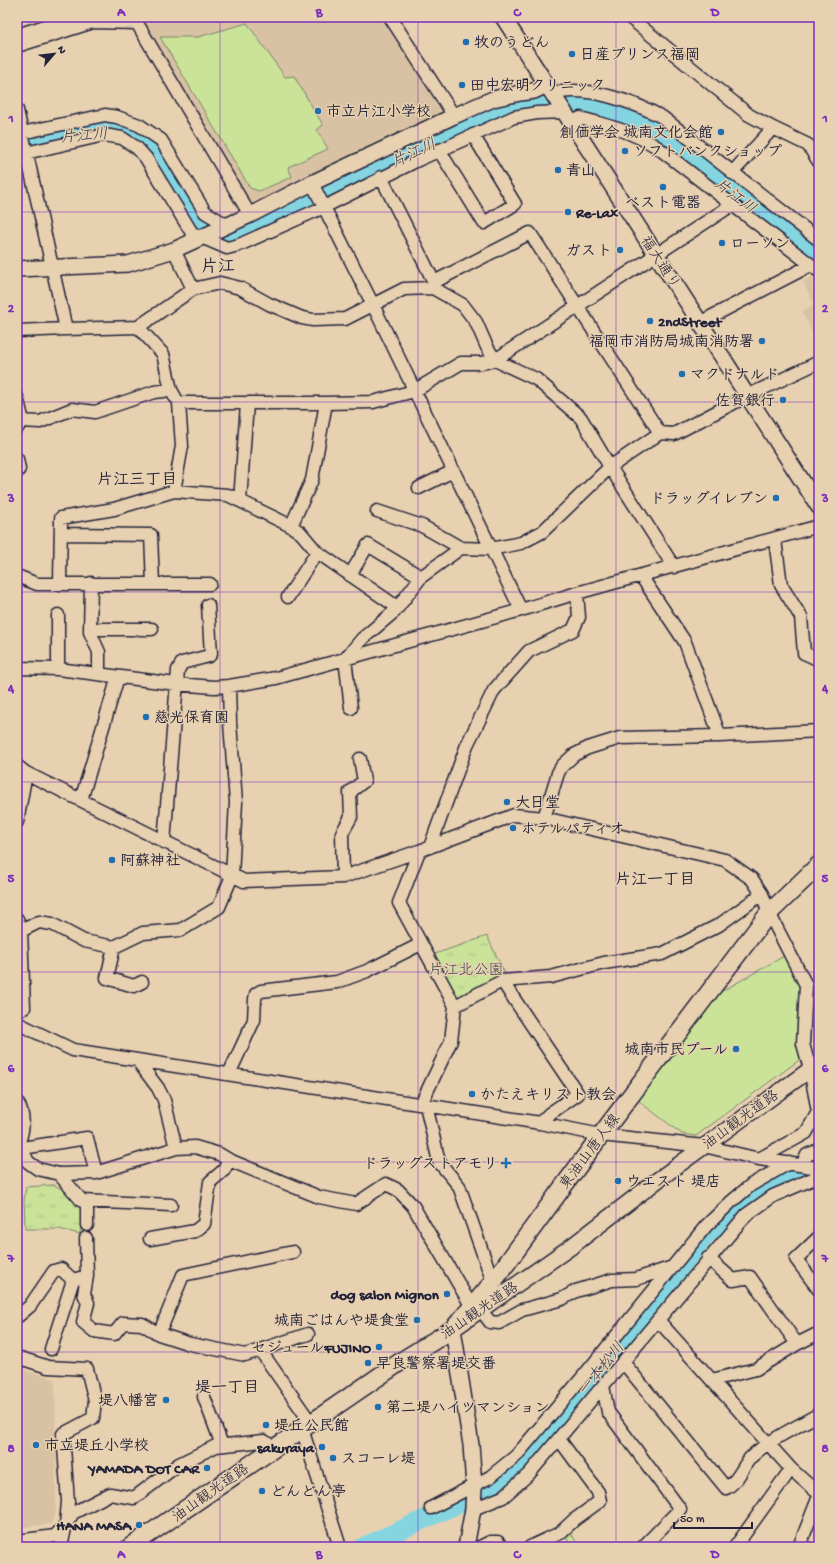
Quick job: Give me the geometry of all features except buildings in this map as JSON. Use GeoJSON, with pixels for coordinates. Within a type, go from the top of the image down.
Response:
{"type":"FeatureCollection","features":[{"type":"Feature","properties":{"kind":"main road","name":"東油山唐人線"},"geometry":{"type":"LineString","coordinates":[[453,1329],[476,1308],[493,1282],[601,1135],[769,913],[819,865]]}},
{"type":"Feature","properties":{"kind":"main road","name":"油山観光道路"},"geometry":{"type":"LineString","coordinates":[[130,1547],[403,1360],[453,1329]]}},
{"type":"Feature","properties":{"kind":"street"},"geometry":{"type":"LineString","coordinates":[[390,17],[454,116]]}},
{"type":"Feature","properties":{"kind":"street","name":"福大通り"},"geometry":{"type":"LineString","coordinates":[[503,17],[655,255],[819,507]]}},
{"type":"Feature","properties":{"kind":"street"},"geometry":{"type":"LineString","coordinates":[[629,17],[749,115],[814,147],[819,162]]}},
{"type":"Feature","properties":{"kind":"street"},"geometry":{"type":"LineString","coordinates":[[17,35],[68,18]]}},
{"type":"Feature","properties":{"kind":"street"},"geometry":{"type":"LineString","coordinates":[[17,46],[93,22],[137,23],[250,215]]}},
{"type":"Feature","properties":{"kind":"street"},"geometry":{"type":"LineString","coordinates":[[17,269],[53,266],[128,264],[174,250],[202,236],[226,227],[454,116],[493,100],[520,93],[550,90],[593,93],[642,107],[662,117],[819,240]]}},
{"type":"Feature","properties":{"kind":"street"},"geometry":{"type":"LineString","coordinates":[[17,110],[22,154],[53,266],[66,329]]}},
{"type":"Feature","properties":{"kind":"street"},"geometry":{"type":"LineString","coordinates":[[22,154],[104,135],[122,138],[137,148],[146,158],[192,233],[227,248],[239,245],[439,150],[514,117],[537,113],[580,118],[607,125],[640,137],[657,147],[815,268],[699,323]]}},
{"type":"Feature","properties":{"kind":"street"},"geometry":{"type":"LineString","coordinates":[[21,135],[105,115],[117,117],[139,125],[161,140],[206,212],[226,227]]}},
{"type":"Feature","properties":{"kind":"street"},"geometry":{"type":"LineString","coordinates":[[732,173],[773,128]]}},
{"type":"Feature","properties":{"kind":"street"},"geometry":{"type":"LineString","coordinates":[[439,150],[484,223],[515,204],[473,135]]}},
{"type":"Feature","properties":{"kind":"street"},"geometry":{"type":"LineString","coordinates":[[381,177],[434,285],[463,305],[476,322],[487,347],[496,360],[536,379],[581,418],[610,467],[674,567]]}},
{"type":"Feature","properties":{"kind":"street"},"geometry":{"type":"LineString","coordinates":[[313,185],[521,610]]}},
{"type":"Feature","properties":{"kind":"street"},"geometry":{"type":"LineString","coordinates":[[179,403],[247,404],[373,402],[414,391],[461,363],[482,363],[496,360],[732,205]]}},
{"type":"Feature","properties":{"kind":"street"},"geometry":{"type":"LineString","coordinates":[[17,330],[138,327],[194,289],[220,283],[240,288],[269,304],[302,318],[313,320],[345,319],[404,289],[434,285],[530,233],[660,434]]}},
{"type":"Feature","properties":{"kind":"street"},"geometry":{"type":"LineString","coordinates":[[174,250],[194,289]]}},
{"type":"Feature","properties":{"kind":"street"},"geometry":{"type":"LineString","coordinates":[[138,327],[164,354],[170,390],[179,403],[182,446],[174,491]]}},
{"type":"Feature","properties":{"kind":"street"},"geometry":{"type":"LineString","coordinates":[[377,511],[422,526],[462,548],[491,549],[521,543],[542,532],[610,467],[660,434],[674,434],[747,396],[819,362]]}},
{"type":"Feature","properties":{"kind":"street"},"geometry":{"type":"LineString","coordinates":[[19,425],[40,422],[72,409],[95,412],[154,392],[170,390]]}},
{"type":"Feature","properties":{"kind":"street"},"geometry":{"type":"LineString","coordinates":[[17,397],[22,418],[19,425]]}},
{"type":"Feature","properties":{"kind":"street"},"geometry":{"type":"LineString","coordinates":[[291,526],[312,480],[326,403]]}},
{"type":"Feature","properties":{"kind":"street"},"geometry":{"type":"LineString","coordinates":[[240,501],[247,404]]}},
{"type":"Feature","properties":{"kind":"street"},"geometry":{"type":"LineString","coordinates":[[17,459],[19,469],[17,472]]}},
{"type":"Feature","properties":{"kind":"street"},"geometry":{"type":"LineString","coordinates":[[419,488],[453,471]]}},
{"type":"Feature","properties":{"kind":"street"},"geometry":{"type":"LineString","coordinates":[[60,583],[61,518],[114,509],[174,491],[228,496],[291,526],[301,533],[317,552],[398,607]]}},
{"type":"Feature","properties":{"kind":"street"},"geometry":{"type":"LineString","coordinates":[[17,668],[58,669],[176,684],[214,687],[276,678],[577,593],[775,540],[819,526]]}},
{"type":"Feature","properties":{"kind":"street"},"geometry":{"type":"LineString","coordinates":[[61,534],[151,534],[153,584]]}},
{"type":"Feature","properties":{"kind":"street"},"geometry":{"type":"LineString","coordinates":[[775,540],[781,585],[801,617],[804,653],[815,658],[819,657]]}},
{"type":"Feature","properties":{"kind":"street"},"geometry":{"type":"LineString","coordinates":[[350,575],[368,545],[421,577]]}},
{"type":"Feature","properties":{"kind":"street"},"geometry":{"type":"LineString","coordinates":[[351,708],[345,659],[362,639],[398,607],[421,577],[462,548]]}},
{"type":"Feature","properties":{"kind":"street"},"geometry":{"type":"LineString","coordinates":[[288,597],[317,552]]}},
{"type":"Feature","properties":{"kind":"street"},"geometry":{"type":"LineString","coordinates":[[17,576],[37,584],[210,584]]}},
{"type":"Feature","properties":{"kind":"street"},"geometry":{"type":"LineString","coordinates":[[641,576],[685,642],[720,736]]}},
{"type":"Feature","properties":{"kind":"street"},"geometry":{"type":"LineString","coordinates":[[91,583],[90,632],[99,652],[100,674]]}},
{"type":"Feature","properties":{"kind":"street"},"geometry":{"type":"LineString","coordinates":[[493,1282],[459,1186],[439,1162],[424,1105],[452,1041],[456,1006],[399,903],[425,849],[467,745],[494,690],[529,652],[573,630],[579,617],[577,593]]}},
{"type":"Feature","properties":{"kind":"street"},"geometry":{"type":"LineString","coordinates":[[164,842],[178,670],[182,663],[209,656],[211,654],[208,605]]}},
{"type":"Feature","properties":{"kind":"street"},"geometry":{"type":"LineString","coordinates":[[58,615],[58,669]]}},
{"type":"Feature","properties":{"kind":"street"},"geometry":{"type":"LineString","coordinates":[[90,629],[152,629]]}},
{"type":"Feature","properties":{"kind":"street"},"geometry":{"type":"LineString","coordinates":[[81,800],[118,677]]}},
{"type":"Feature","properties":{"kind":"street"},"geometry":{"type":"LineString","coordinates":[[21,930],[39,922],[52,924],[84,941],[114,947],[143,933],[182,930],[219,907],[232,876],[236,802],[230,724],[229,686]]}},
{"type":"Feature","properties":{"kind":"street"},"geometry":{"type":"LineString","coordinates":[[544,818],[558,773],[562,766],[574,754],[588,748],[620,738],[720,736],[819,731]]}},
{"type":"Feature","properties":{"kind":"street"},"geometry":{"type":"LineString","coordinates":[[343,877],[342,833],[351,817],[350,792],[364,781],[360,759]]}},
{"type":"Feature","properties":{"kind":"street"},"geometry":{"type":"LineString","coordinates":[[17,822],[22,770],[244,881],[343,877],[425,849],[514,815],[544,818],[725,860],[752,879],[762,894],[769,913],[806,985],[803,1044],[815,1066],[818,1112],[806,1132],[760,1159]]}},
{"type":"Feature","properties":{"kind":"street"},"geometry":{"type":"LineString","coordinates":[[456,1006],[502,981],[551,977],[604,962],[662,954],[718,925],[762,894]]}},
{"type":"Feature","properties":{"kind":"street"},"geometry":{"type":"LineString","coordinates":[[17,919],[21,930],[24,1008],[17,1009]]}},
{"type":"Feature","properties":{"kind":"street"},"geometry":{"type":"LineString","coordinates":[[229,1074],[254,1020],[256,994],[262,991],[337,982],[367,971],[421,944]]}},
{"type":"Feature","properties":{"kind":"street"},"geometry":{"type":"LineString","coordinates":[[114,947],[106,978],[134,986],[142,982]]}},
{"type":"Feature","properties":{"kind":"street"},"geometry":{"type":"LineString","coordinates":[[502,981],[578,1094],[549,1114],[540,1123]]}},
{"type":"Feature","properties":{"kind":"street"},"geometry":{"type":"LineString","coordinates":[[17,1023],[74,1050],[540,1123],[601,1135],[704,1146],[760,1159],[804,1165],[818,1177],[773,1196],[746,1215],[708,1258],[529,1474],[503,1496],[474,1497],[431,1508]]}},
{"type":"Feature","properties":{"kind":"street"},"geometry":{"type":"LineString","coordinates":[[137,1060],[158,1088],[164,1100],[176,1148]]}},
{"type":"Feature","properties":{"kind":"street","name":"油山観光道路"},"geometry":{"type":"LineString","coordinates":[[476,1308],[572,1246],[704,1146],[815,1066]]}},
{"type":"Feature","properties":{"kind":"street"},"geometry":{"type":"LineString","coordinates":[[17,1102],[24,1127],[19,1142],[28,1162],[38,1169],[59,1174],[96,1173],[176,1148],[195,1146],[219,1154],[229,1160],[318,1197],[356,1204],[386,1184],[398,1190],[412,1206],[476,1308],[490,1322],[499,1323],[522,1310],[562,1300],[576,1291],[605,1282],[612,1280],[636,1279],[673,1267]]}},
{"type":"Feature","properties":{"kind":"street"},"geometry":{"type":"LineString","coordinates":[[22,1148],[87,1138],[96,1173]]}},
{"type":"Feature","properties":{"kind":"street"},"geometry":{"type":"LineString","coordinates":[[804,1165],[807,1156],[819,1150]]}},
{"type":"Feature","properties":{"kind":"street"},"geometry":{"type":"LineString","coordinates":[[150,1239],[195,1231],[204,1224],[210,1182],[224,1170],[229,1160]]}},
{"type":"Feature","properties":{"kind":"street"},"geometry":{"type":"LineString","coordinates":[[474,1497],[490,1477],[516,1456],[706,1226],[751,1185],[789,1163]]}},
{"type":"Feature","properties":{"kind":"street"},"geometry":{"type":"LineString","coordinates":[[59,1174],[82,1201],[171,1205]]}},
{"type":"Feature","properties":{"kind":"street"},"geometry":{"type":"LineString","coordinates":[[87,1202],[87,1225]]}},
{"type":"Feature","properties":{"kind":"street"},"geometry":{"type":"LineString","coordinates":[[819,1237],[796,1259],[819,1290]]}},
{"type":"Feature","properties":{"kind":"street"},"geometry":{"type":"LineString","coordinates":[[86,1238],[87,1276],[84,1294],[88,1303],[83,1322],[94,1331],[114,1334],[123,1323],[142,1324],[159,1334],[190,1344],[244,1355],[308,1334]]}},
{"type":"Feature","properties":{"kind":"street"},"geometry":{"type":"LineString","coordinates":[[159,1334],[183,1276],[292,1252]]}},
{"type":"Feature","properties":{"kind":"street"},"geometry":{"type":"LineString","coordinates":[[708,1258],[733,1280],[750,1277],[797,1344]]}},
{"type":"Feature","properties":{"kind":"street"},"geometry":{"type":"LineString","coordinates":[[17,1317],[30,1306],[54,1271],[61,1269],[73,1280]]}},
{"type":"Feature","properties":{"kind":"street"},"geometry":{"type":"LineString","coordinates":[[73,1280],[87,1276]]}},
{"type":"Feature","properties":{"kind":"street"},"geometry":{"type":"LineString","coordinates":[[51,1349],[73,1280]]}},
{"type":"Feature","properties":{"kind":"street"},"geometry":{"type":"LineString","coordinates":[[658,1320],[768,1444],[791,1469],[819,1495],[799,1547]]}},
{"type":"Feature","properties":{"kind":"street"},"geometry":{"type":"LineString","coordinates":[[453,1329],[471,1445],[474,1497],[466,1547]]}},
{"type":"Feature","properties":{"kind":"street"},"geometry":{"type":"LineString","coordinates":[[712,1380],[756,1369],[797,1344],[819,1333]]}},
{"type":"Feature","properties":{"kind":"street"},"geometry":{"type":"LineString","coordinates":[[260,1350],[306,1426],[340,1547]]}},
{"type":"Feature","properties":{"kind":"street"},"geometry":{"type":"LineString","coordinates":[[17,1357],[48,1367],[87,1369],[95,1401],[93,1418],[63,1434],[68,1502],[66,1524],[61,1547]]}},
{"type":"Feature","properties":{"kind":"street"},"geometry":{"type":"LineString","coordinates":[[623,1362],[726,1488],[732,1485],[751,1458],[768,1444],[819,1414]]}},
{"type":"Feature","properties":{"kind":"street"},"geometry":{"type":"LineString","coordinates":[[603,1386],[608,1412],[680,1509],[643,1547]]}},
{"type":"Feature","properties":{"kind":"street"},"geometry":{"type":"LineString","coordinates":[[204,1397],[222,1445]]}},
{"type":"Feature","properties":{"kind":"street"},"geometry":{"type":"LineString","coordinates":[[530,1547],[560,1533],[574,1520],[600,1501],[598,1492],[559,1439]]}},
{"type":"Feature","properties":{"kind":"street"},"geometry":{"type":"LineString","coordinates":[[17,1541],[55,1536],[66,1524],[73,1513],[110,1494],[134,1498],[179,1464],[216,1446],[264,1441],[275,1447]]}},
{"type":"Feature","properties":{"kind":"street"},"geometry":{"type":"LineString","coordinates":[[735,1547],[791,1469]]}},
{"type":"Feature","properties":{"kind":"street"},"geometry":{"type":"LineString","coordinates":[[480,1547],[490,1542],[498,1542],[502,1547]]}},
{"type":"Feature","properties":{"kind":"shaded area","name":"市立片江小学校"},"geometry":{"type":"Polygon","coordinates":[[[166,17],[382,17],[440,108],[439,114],[339,164],[252,202],[248,200],[212,136],[143,23],[143,20],[166,17]]]}},
{"type":"Feature","properties":{"kind":"shaded area"},"geometry":{"type":"Polygon","coordinates":[[[819,272],[819,345],[802,312],[814,304],[803,282],[819,272]]]}},
{"type":"Feature","properties":{"kind":"shaded area","name":"市立堤丘小学校"},"geometry":{"type":"Polygon","coordinates":[[[17,1368],[55,1379],[56,1512],[51,1524],[17,1528],[17,1368]]]}},
{"type":"Feature","properties":{"kind":"green space"},"geometry":{"type":"Polygon","coordinates":[[[247,23],[285,77],[294,76],[323,125],[317,130],[328,149],[288,167],[292,177],[259,191],[250,188],[160,37],[198,37],[247,23]]]}},
{"type":"Feature","properties":{"kind":"green space","name":"片江北公園"},"geometry":{"type":"Polygon","coordinates":[[[487,936],[507,978],[456,1001],[432,955],[487,936]]]}},
{"type":"Feature","properties":{"kind":"green space","name":"城南市民プール"},"geometry":{"type":"Polygon","coordinates":[[[784,956],[800,983],[797,1041],[802,1058],[696,1136],[682,1134],[636,1099],[712,997],[784,956]]]}},
{"type":"Feature","properties":{"kind":"green space"},"geometry":{"type":"Polygon","coordinates":[[[54,1185],[70,1194],[82,1205],[80,1234],[59,1229],[25,1229],[24,1200],[26,1187],[54,1185]]]}},
{"type":"Feature","properties":{"kind":"green space"},"geometry":{"type":"Polygon","coordinates":[[[569,1530],[578,1545],[588,1545],[590,1547],[571,1547],[564,1532],[569,1530]]]}},
{"type":"Feature","properties":{"kind":"waterway","name":"片江川"},"geometry":{"type":"LineString","coordinates":[[17,142],[97,129],[120,132],[136,140],[152,154],[169,182],[198,223],[228,239],[379,166],[499,112],[519,107],[539,105],[577,105],[615,114],[652,131],[819,258]]}},
{"type":"Feature","properties":{"kind":"waterway","name":"一本松川"},"geometry":{"type":"LineString","coordinates":[[363,1547],[460,1503],[482,1496],[513,1476],[705,1236],[741,1202],[780,1179],[819,1162]]}},
{"type":"Feature","properties":{"kind":"place","name":"牧のうどん"},"geometry":{"type":"Point","coordinates":[466,42]}},
{"type":"Feature","properties":{"kind":"place","name":"日産プリンス福岡"},"geometry":{"type":"Point","coordinates":[572,54]}},
{"type":"Feature","properties":{"kind":"place","name":"田中宏明クリニック"},"geometry":{"type":"Point","coordinates":[462,85]}},
{"type":"Feature","properties":{"kind":"place","name":"市立片江小学校"},"geometry":{"type":"Point","coordinates":[318,111]}},
{"type":"Feature","properties":{"kind":"place","name":"創価学会 城南文化会館"},"geometry":{"type":"Point","coordinates":[721,132]}},
{"type":"Feature","properties":{"kind":"place","name":"ソフトバンクショップ"},"geometry":{"type":"Point","coordinates":[625,151]}},
{"type":"Feature","properties":{"kind":"place","name":"青山"},"geometry":{"type":"Point","coordinates":[558,170]}},
{"type":"Feature","properties":{"kind":"place","name":"ベスト電器"},"geometry":{"type":"Point","coordinates":[663,187]}},
{"type":"Feature","properties":{"kind":"place","name":"Re-Lax"},"geometry":{"type":"Point","coordinates":[568,212]}},
{"type":"Feature","properties":{"kind":"place","name":"ローソン"},"geometry":{"type":"Point","coordinates":[722,243]}},
{"type":"Feature","properties":{"kind":"place","name":"ガスト"},"geometry":{"type":"Point","coordinates":[620,250]}},
{"type":"Feature","properties":{"kind":"place","name":"2ndStreet"},"geometry":{"type":"Point","coordinates":[650,321]}},
{"type":"Feature","properties":{"kind":"place","name":"福岡市消防局城南消防署"},"geometry":{"type":"Point","coordinates":[762,341]}},
{"type":"Feature","properties":{"kind":"place","name":"マクドナルド"},"geometry":{"type":"Point","coordinates":[682,374]}},
{"type":"Feature","properties":{"kind":"place","name":"佐賀銀行"},"geometry":{"type":"Point","coordinates":[783,400]}},
{"type":"Feature","properties":{"kind":"place","name":"ドラッグイレブン"},"geometry":{"type":"Point","coordinates":[776,498]}},
{"type":"Feature","properties":{"kind":"place","name":"慈光保育園"},"geometry":{"type":"Point","coordinates":[146,717]}},
{"type":"Feature","properties":{"kind":"place","name":"大日堂"},"geometry":{"type":"Point","coordinates":[507,802]}},
{"type":"Feature","properties":{"kind":"place","name":"ホテルパティオ"},"geometry":{"type":"Point","coordinates":[513,828]}},
{"type":"Feature","properties":{"kind":"place","name":"阿蘇神社"},"geometry":{"type":"Point","coordinates":[112,860]}},
{"type":"Feature","properties":{"kind":"place","name":"城南市民プール"},"geometry":{"type":"Point","coordinates":[736,1049]}},
{"type":"Feature","properties":{"kind":"place","name":"かたえキリスト教会"},"geometry":{"type":"Point","coordinates":[472,1094]}},
{"type":"Feature","properties":{"kind":"place","name":"ドラッグストアモリ"},"geometry":{"type":"Point","coordinates":[506,1163]}},
{"type":"Feature","properties":{"kind":"place","name":"ウエスト 堤店"},"geometry":{"type":"Point","coordinates":[618,1181]}},
{"type":"Feature","properties":{"kind":"place","name":"dog salon Mignon"},"geometry":{"type":"Point","coordinates":[447,1294]}},
{"type":"Feature","properties":{"kind":"place","name":"城南ごはんや堤食堂"},"geometry":{"type":"Point","coordinates":[417,1320]}},
{"type":"Feature","properties":{"kind":"place","name":"セジュールFUJINO"},"geometry":{"type":"Point","coordinates":[379,1347]}},
{"type":"Feature","properties":{"kind":"place","name":"早良警察署堤交番"},"geometry":{"type":"Point","coordinates":[368,1363]}},
{"type":"Feature","properties":{"kind":"place","name":"堤八幡宮"},"geometry":{"type":"Point","coordinates":[166,1400]}},
{"type":"Feature","properties":{"kind":"place","name":"第二堤ハイツマンション"},"geometry":{"type":"Point","coordinates":[378,1407]}},
{"type":"Feature","properties":{"kind":"place","name":"堤丘公民館"},"geometry":{"type":"Point","coordinates":[266,1425]}},
{"type":"Feature","properties":{"kind":"place","name":"市立堤丘小学校"},"geometry":{"type":"Point","coordinates":[36,1445]}},
{"type":"Feature","properties":{"kind":"place","name":"sakuraya"},"geometry":{"type":"Point","coordinates":[322,1447]}},
{"type":"Feature","properties":{"kind":"place","name":"スコーレ堤"},"geometry":{"type":"Point","coordinates":[333,1458]}},
{"type":"Feature","properties":{"kind":"place","name":"YAMADA DOT CAR"},"geometry":{"type":"Point","coordinates":[207,1468]}},
{"type":"Feature","properties":{"kind":"place","name":"どんどん亭"},"geometry":{"type":"Point","coordinates":[262,1491]}},
{"type":"Feature","properties":{"kind":"place","name":"HANA MASA"},"geometry":{"type":"Point","coordinates":[139,1525]}},
{"type":"Feature","properties":{"kind":"district","name":"片江"},"geometry":{"type":"Point","coordinates":[218,265]}},
{"type":"Feature","properties":{"kind":"district","name":"片江三丁目"},"geometry":{"type":"Point","coordinates":[137,478]}},
{"type":"Feature","properties":{"kind":"district","name":"片江一丁目"},"geometry":{"type":"Point","coordinates":[655,878]}},
{"type":"Feature","properties":{"kind":"district","name":"堤一丁目"},"geometry":{"type":"Point","coordinates":[227,1386]}}]}
